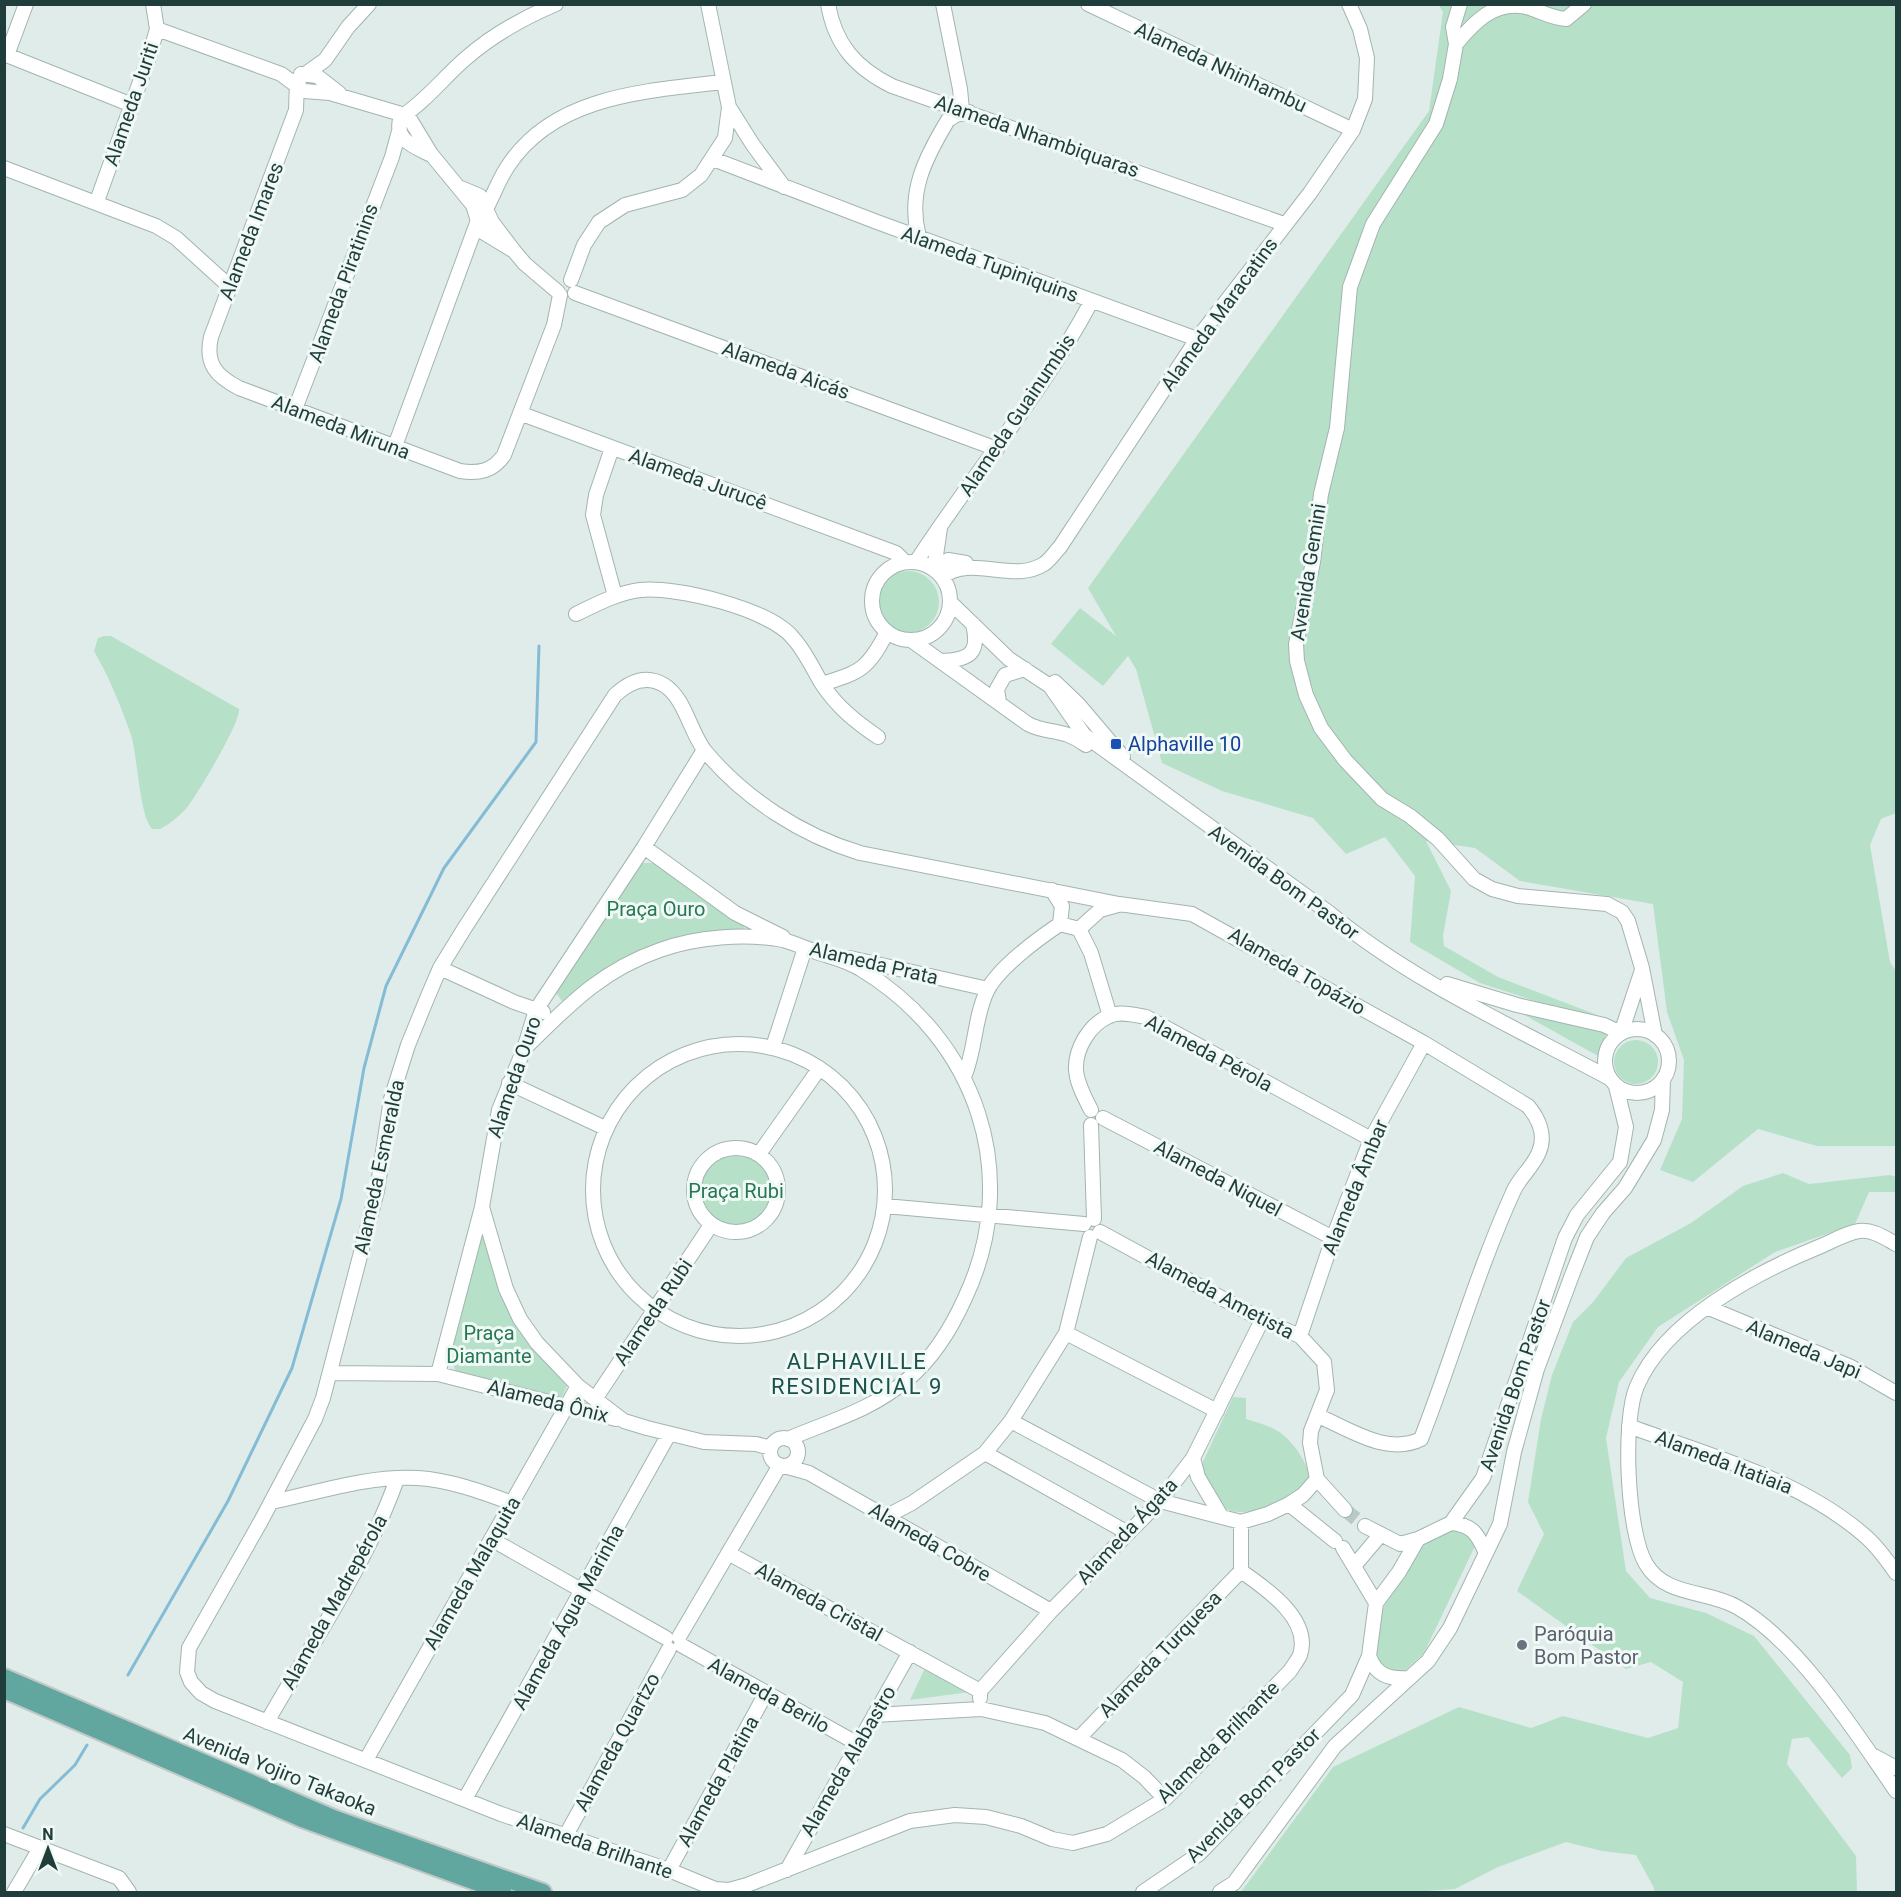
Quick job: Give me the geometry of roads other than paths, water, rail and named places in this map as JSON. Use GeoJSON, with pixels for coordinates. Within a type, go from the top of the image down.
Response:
{"type":"FeatureCollection","features":[{"type":"Feature","properties":{"kind":"main road","name":"Avenida Yojiro Takaoka"},"geometry":{"type":"LineString","coordinates":[[4,1677],[336,1819],[543,1893]]}},
{"type":"Feature","properties":{"kind":"main road","name":"Avenida Yojiro Takaoka"},"geometry":{"type":"LineString","coordinates":[[4,1690],[302,1819],[503,1893]]}},
{"type":"Feature","properties":{"kind":"street"},"geometry":{"type":"LineString","coordinates":[[26,4],[6,54],[132,105]]}},
{"type":"Feature","properties":{"kind":"street","name":"Alameda Juriti"},"geometry":{"type":"LineString","coordinates":[[97,201],[157,29],[153,4]]}},
{"type":"Feature","properties":{"kind":"street"},"geometry":{"type":"LineString","coordinates":[[297,110],[297,80],[325,60],[348,27],[369,4]]}},
{"type":"Feature","properties":{"kind":"street"},"geometry":{"type":"LineString","coordinates":[[401,123],[466,58],[497,33],[556,4]]}},
{"type":"Feature","properties":{"kind":"street"},"geometry":{"type":"LineString","coordinates":[[708,4],[729,107],[784,187]]}},
{"type":"Feature","properties":{"kind":"street","name":"Alameda Nhambiquaras"},"geometry":{"type":"LineString","coordinates":[[828,4],[839,42],[871,75],[892,86],[1284,224]]}},
{"type":"Feature","properties":{"kind":"street"},"geometry":{"type":"LineString","coordinates":[[919,237],[914,217],[915,188],[940,134],[952,117],[965,111],[943,4]]}},
{"type":"Feature","properties":{"kind":"street","name":"Alameda Nhinhambu"},"geometry":{"type":"LineString","coordinates":[[1088,4],[1353,130]]}},
{"type":"Feature","properties":{"kind":"street","name":"Alameda Maracatins"},"geometry":{"type":"LineString","coordinates":[[938,572],[953,569],[992,569],[1018,573],[1046,563],[1060,547],[1197,339],[1310,193],[1353,130],[1365,99],[1367,58],[1360,29],[1349,4]]}},
{"type":"Feature","properties":{"kind":"street","name":"Avenida Gemini"},"geometry":{"type":"LineString","coordinates":[[1460,4],[1453,27],[1456,44],[1450,79],[1436,124],[1373,224],[1352,279],[1338,428],[1321,494],[1313,562],[1296,644],[1297,661],[1306,695],[1321,728],[1370,788],[1422,824],[1474,879],[1484,885],[1518,896],[1595,902],[1614,906],[1626,917],[1642,968],[1655,1035]]}},
{"type":"Feature","properties":{"kind":"street"},"geometry":{"type":"LineString","coordinates":[[1456,44],[1474,22],[1490,10],[1508,6],[1526,7],[1545,16],[1566,19],[1584,4]]}},
{"type":"Feature","properties":{"kind":"street"},"geometry":{"type":"LineString","coordinates":[[157,29],[281,74],[298,88],[343,96],[380,108],[401,123],[408,144]]}},
{"type":"Feature","properties":{"kind":"street"},"geometry":{"type":"LineString","coordinates":[[297,110],[322,80],[325,60]]}},
{"type":"Feature","properties":{"kind":"street"},"geometry":{"type":"LineString","coordinates":[[281,74],[304,74],[322,80],[343,96]]}},
{"type":"Feature","properties":{"kind":"street"},"geometry":{"type":"LineString","coordinates":[[943,103],[957,75]]}},
{"type":"Feature","properties":{"kind":"street"},"geometry":{"type":"LineString","coordinates":[[480,203],[496,187],[520,151],[562,117],[615,96],[723,82]]}},
{"type":"Feature","properties":{"kind":"street"},"geometry":{"type":"LineString","coordinates":[[392,157],[408,144],[424,101]]}},
{"type":"Feature","properties":{"kind":"street"},"geometry":{"type":"LineString","coordinates":[[522,414],[584,245],[599,222],[625,205],[682,190],[701,174],[725,138],[729,107]]}},
{"type":"Feature","properties":{"kind":"street","name":"Alameda Imares"},"geometry":{"type":"LineString","coordinates":[[208,353],[211,337],[229,286],[297,110]]}},
{"type":"Feature","properties":{"kind":"street","name":"Alameda Aicás"},"geometry":{"type":"LineString","coordinates":[[401,123],[414,130],[454,184],[480,203],[491,231],[534,272],[566,290],[997,449]]}},
{"type":"Feature","properties":{"kind":"street","name":"Alameda Piratinins"},"geometry":{"type":"LineString","coordinates":[[296,410],[392,157],[401,123]]}},
{"type":"Feature","properties":{"kind":"street","name":"Alameda Aicás"},"geometry":{"type":"LineString","coordinates":[[408,144],[431,154]]}},
{"type":"Feature","properties":{"kind":"street","name":"Alameda Tupiniquins"},"geometry":{"type":"LineString","coordinates":[[713,159],[1091,302],[1197,339]]}},
{"type":"Feature","properties":{"kind":"street"},"geometry":{"type":"LineString","coordinates":[[4,168],[97,201],[156,226],[176,238],[229,286]]}},
{"type":"Feature","properties":{"kind":"street","name":"Alameda Aicás"},"geometry":{"type":"LineString","coordinates":[[480,203],[477,223],[481,231],[491,231]]}},
{"type":"Feature","properties":{"kind":"street"},"geometry":{"type":"LineString","coordinates":[[395,446],[477,223]]}},
{"type":"Feature","properties":{"kind":"street"},"geometry":{"type":"LineString","coordinates":[[462,267],[491,231]]}},
{"type":"Feature","properties":{"kind":"street","name":"Alameda Guainumbis"},"geometry":{"type":"LineString","coordinates":[[911,562],[997,449],[1069,340],[1091,302]]}},
{"type":"Feature","properties":{"kind":"street","name":"Alameda Miruna"},"geometry":{"type":"LineString","coordinates":[[208,353],[212,367],[223,380],[296,410],[460,471],[471,473],[490,469],[504,455],[522,414]]}},
{"type":"Feature","properties":{"kind":"street","name":"Alameda Jurucê"},"geometry":{"type":"LineString","coordinates":[[522,414],[896,553],[911,562]]}},
{"type":"Feature","properties":{"kind":"street"},"geometry":{"type":"LineString","coordinates":[[612,448],[596,495],[594,515],[615,596]]}},
{"type":"Feature","properties":{"kind":"street"},"geometry":{"type":"LineString","coordinates":[[873,546],[881,558],[882,573],[872,592],[873,614],[887,632],[911,640],[923,638],[942,624],[950,602],[948,589],[938,572],[940,525]]}},
{"type":"Feature","properties":{"kind":"street"},"geometry":{"type":"LineString","coordinates":[[882,573],[911,562],[938,572]]}},
{"type":"Feature","properties":{"kind":"street"},"geometry":{"type":"LineString","coordinates":[[576,614],[615,596],[639,590],[683,592],[765,619],[786,630],[794,638],[822,684],[852,720],[878,737]]}},
{"type":"Feature","properties":{"kind":"street","name":"Avenida Bom Pastor"},"geometry":{"type":"LineString","coordinates":[[950,602],[1009,658],[1050,686],[1084,735],[1144,781],[1328,912],[1359,938],[1612,1082],[1626,1127],[1620,1162],[1577,1215],[1565,1238],[1484,1478],[1451,1523],[1418,1539]]}},
{"type":"Feature","properties":{"kind":"street"},"geometry":{"type":"LineString","coordinates":[[942,661],[956,660],[970,654],[976,645],[973,624]]}},
{"type":"Feature","properties":{"kind":"street"},"geometry":{"type":"LineString","coordinates":[[822,684],[860,671],[876,653],[887,632]]}},
{"type":"Feature","properties":{"kind":"street","name":"Avenida Bom Pastor"},"geometry":{"type":"LineString","coordinates":[[911,640],[1037,728],[1062,731],[1075,736],[1111,763],[1144,781]]}},
{"type":"Feature","properties":{"kind":"street","name":"Avenida Bom Pastor"},"geometry":{"type":"LineString","coordinates":[[1009,658],[1055,681],[1078,704],[1144,781]]}},
{"type":"Feature","properties":{"kind":"street"},"geometry":{"type":"LineString","coordinates":[[999,702],[997,689],[1005,675],[1025,669]]}},
{"type":"Feature","properties":{"kind":"street","name":"Alameda Topázio"},"geometry":{"type":"LineString","coordinates":[[649,680],[667,687],[675,696],[704,750],[766,807],[827,843],[860,853],[1052,890],[1100,905],[1119,904],[1192,914],[1424,1043],[1528,1106],[1538,1118],[1541,1131],[1540,1151],[1515,1187],[1506,1208],[1480,1271],[1421,1439],[1403,1446],[1389,1446],[1318,1416]]}},
{"type":"Feature","properties":{"kind":"street","name":"Alameda Esmeralda"},"geometry":{"type":"LineString","coordinates":[[201,1693],[191,1682],[187,1672],[189,1648],[272,1502],[315,1419],[330,1373],[377,1191],[391,1099],[408,1045],[440,968],[615,695],[630,684],[649,680]]}},
{"type":"Feature","properties":{"kind":"street"},"geometry":{"type":"LineString","coordinates":[[1037,728],[1054,722],[1059,711],[1059,698]]}},
{"type":"Feature","properties":{"kind":"street","name":"Alameda Ouro"},"geometry":{"type":"LineString","coordinates":[[438,1374],[482,1207],[493,1132],[536,1010],[644,848],[704,750]]}},
{"type":"Feature","properties":{"kind":"street","name":"Alameda Prata"},"geometry":{"type":"LineString","coordinates":[[644,848],[735,913],[805,948],[988,989]]}},
{"type":"Feature","properties":{"kind":"street"},"geometry":{"type":"LineString","coordinates":[[964,1077],[973,1053],[988,989],[1026,949],[1060,924],[1062,906],[1052,890]]}},
{"type":"Feature","properties":{"kind":"street"},"geometry":{"type":"LineString","coordinates":[[1062,906],[1073,895]]}},
{"type":"Feature","properties":{"kind":"street"},"geometry":{"type":"LineString","coordinates":[[1079,929],[1100,905]]}},
{"type":"Feature","properties":{"kind":"street"},"geometry":{"type":"LineString","coordinates":[[885,1516],[912,1503],[985,1453],[1011,1421],[1066,1333],[1092,1228],[1095,1118],[1076,1071],[1080,1046],[1092,1029],[1110,1016],[1091,953],[1079,929],[1060,924]]}},
{"type":"Feature","properties":{"kind":"street"},"geometry":{"type":"LineString","coordinates":[[524,1049],[577,996],[604,978],[661,949],[692,942],[739,938],[784,941],[862,969],[912,1006],[937,1033],[964,1077],[980,1114],[990,1180],[990,1214],[982,1255],[972,1285],[956,1320],[932,1353],[910,1377],[884,1398],[845,1418],[819,1428],[786,1446],[771,1456],[782,1466],[792,1463],[786,1446]]}},
{"type":"Feature","properties":{"kind":"street"},"geometry":{"type":"LineString","coordinates":[[773,1047],[805,948]]}},
{"type":"Feature","properties":{"kind":"street"},"geometry":{"type":"LineString","coordinates":[[880,983],[888,966]]}},
{"type":"Feature","properties":{"kind":"street"},"geometry":{"type":"LineString","coordinates":[[440,968],[536,1010],[557,1015]]}},
{"type":"Feature","properties":{"kind":"street"},"geometry":{"type":"LineString","coordinates":[[1621,1033],[1642,1029],[1655,1035],[1667,1050],[1669,1060],[1663,1079],[1654,1088],[1635,1093],[1612,1082],[1604,1058],[1607,1048],[1621,1033],[1642,968]]}},
{"type":"Feature","properties":{"kind":"street","name":"Avenida Bom Pastor"},"geometry":{"type":"LineString","coordinates":[[1427,978],[1516,1005],[1604,1025],[1621,1033]]}},
{"type":"Feature","properties":{"kind":"street","name":"Alameda Pérola"},"geometry":{"type":"LineString","coordinates":[[1110,1016],[1132,1014],[1146,1017],[1371,1139]]}},
{"type":"Feature","properties":{"kind":"street"},"geometry":{"type":"LineString","coordinates":[[741,1043],[773,1047],[819,1069],[841,1086],[867,1118],[882,1159],[885,1206],[882,1227],[870,1257],[853,1281],[807,1319],[755,1335],[722,1335],[688,1328],[653,1312],[630,1287],[614,1264],[595,1214],[593,1182],[597,1152],[604,1128],[622,1101],[637,1084],[684,1053],[709,1046],[741,1043]]}},
{"type":"Feature","properties":{"kind":"street","name":"Alameda Âmbar"},"geometry":{"type":"LineString","coordinates":[[1300,1336],[1333,1238],[1371,1139],[1424,1043]]}},
{"type":"Feature","properties":{"kind":"street"},"geometry":{"type":"LineString","coordinates":[[759,1154],[819,1069]]}},
{"type":"Feature","properties":{"kind":"street","name":"Avenida Bom Pastor"},"geometry":{"type":"LineString","coordinates":[[1220,1893],[1234,1883],[1335,1746],[1428,1660],[1442,1641],[1500,1524],[1514,1452],[1537,1369],[1587,1237],[1603,1213],[1625,1188],[1653,1140],[1662,1110],[1663,1079]]}},
{"type":"Feature","properties":{"kind":"street"},"geometry":{"type":"LineString","coordinates":[[509,1083],[604,1128]]}},
{"type":"Feature","properties":{"kind":"street","name":"Alameda Niquel"},"geometry":{"type":"LineString","coordinates":[[1095,1118],[1333,1238]]}},
{"type":"Feature","properties":{"kind":"street"},"geometry":{"type":"LineString","coordinates":[[736,1148],[759,1154],[776,1175],[778,1199],[774,1210],[757,1228],[746,1232],[722,1231],[711,1225],[695,1204],[693,1191],[702,1166],[711,1156],[723,1150],[736,1148]]}},
{"type":"Feature","properties":{"kind":"street","name":"Alameda Ametista"},"geometry":{"type":"LineString","coordinates":[[885,1206],[990,1214],[1092,1228],[1262,1320],[1300,1336],[1324,1362],[1327,1390],[1310,1443],[1317,1477]]}},
{"type":"Feature","properties":{"kind":"street"},"geometry":{"type":"LineString","coordinates":[[482,1207],[506,1289],[520,1319],[537,1343],[578,1386],[624,1420],[669,1434],[704,1442],[786,1446]]}},
{"type":"Feature","properties":{"kind":"street","name":"Alameda Rubi"},"geometry":{"type":"LineString","coordinates":[[595,1399],[711,1225]]}},
{"type":"Feature","properties":{"kind":"street"},"geometry":{"type":"LineString","coordinates":[[1896,1244],[1876,1233],[1861,1231],[1849,1234],[1788,1260],[1737,1288],[1674,1334],[1651,1361],[1636,1387],[1626,1452],[1639,1549],[1646,1564],[1665,1584],[1714,1597],[1736,1606],[1783,1640],[1870,1753],[1896,1791]]}},
{"type":"Feature","properties":{"kind":"street","name":"Alameda Japi"},"geometry":{"type":"LineString","coordinates":[[1709,1308],[1851,1367],[1896,1393]]}},
{"type":"Feature","properties":{"kind":"street","name":"Alameda Ágata"},"geometry":{"type":"LineString","coordinates":[[980,1691],[1051,1611],[1160,1501],[1193,1458],[1262,1320]]}},
{"type":"Feature","properties":{"kind":"street"},"geometry":{"type":"LineString","coordinates":[[1066,1333],[1217,1411]]}},
{"type":"Feature","properties":{"kind":"street","name":"Alameda Ônix"},"geometry":{"type":"LineString","coordinates":[[330,1373],[438,1374],[624,1420]]}},
{"type":"Feature","properties":{"kind":"street","name":"Alameda Malaquita"},"geometry":{"type":"LineString","coordinates":[[366,1760],[578,1386]]}},
{"type":"Feature","properties":{"kind":"street"},"geometry":{"type":"LineString","coordinates":[[1011,1421],[1160,1501],[1240,1522],[1268,1514],[1289,1504],[1303,1495],[1317,1477],[1346,1510]]}},
{"type":"Feature","properties":{"kind":"street","name":"Alameda Itatiaia"},"geometry":{"type":"LineString","coordinates":[[1629,1426],[1787,1485],[1866,1536],[1896,1573]]}},
{"type":"Feature","properties":{"kind":"street","name":"Alameda Água Marinha"},"geometry":{"type":"LineString","coordinates":[[465,1799],[584,1592],[669,1434]]}},
{"type":"Feature","properties":{"kind":"street","name":"Alameda Cobre"},"geometry":{"type":"LineString","coordinates":[[786,1446],[809,1473]]}},
{"type":"Feature","properties":{"kind":"street"},"geometry":{"type":"LineString","coordinates":[[985,1453],[1128,1533]]}},
{"type":"Feature","properties":{"kind":"street"},"geometry":{"type":"LineString","coordinates":[[1193,1458],[1198,1477],[1221,1516]]}},
{"type":"Feature","properties":{"kind":"street","name":"Alameda Cobre"},"geometry":{"type":"LineString","coordinates":[[782,1466],[809,1473],[1051,1611]]}},
{"type":"Feature","properties":{"kind":"street","name":"Alameda Quartzo"},"geometry":{"type":"LineString","coordinates":[[566,1835],[674,1642],[782,1466]]}},
{"type":"Feature","properties":{"kind":"street"},"geometry":{"type":"LineString","coordinates":[[272,1502],[370,1481],[397,1479],[436,1480],[512,1503]]}},
{"type":"Feature","properties":{"kind":"street","name":"Alameda Madrepérola"},"geometry":{"type":"LineString","coordinates":[[267,1722],[367,1548],[386,1509],[397,1479]]}},
{"type":"Feature","properties":{"kind":"street"},"geometry":{"type":"LineString","coordinates":[[908,1530],[912,1503]]}},
{"type":"Feature","properties":{"kind":"street"},"geometry":{"type":"LineString","coordinates":[[1289,1504],[1339,1545],[1376,1603],[1399,1572],[1418,1539]]}},
{"type":"Feature","properties":{"kind":"street"},"geometry":{"type":"LineString","coordinates":[[1240,1522],[1241,1571]]}},
{"type":"Feature","properties":{"kind":"street"},"geometry":{"type":"LineString","coordinates":[[1451,1523],[1471,1528],[1478,1534],[1485,1551]]}},
{"type":"Feature","properties":{"kind":"street"},"geometry":{"type":"LineString","coordinates":[[1365,1526],[1400,1544],[1418,1539]]}},
{"type":"Feature","properties":{"kind":"street"},"geometry":{"type":"LineString","coordinates":[[1354,1566],[1380,1534]]}},
{"type":"Feature","properties":{"kind":"street","name":"Alameda Berilo"},"geometry":{"type":"LineString","coordinates":[[491,1539],[858,1744]]}},
{"type":"Feature","properties":{"kind":"street","name":"Alameda Cristal"},"geometry":{"type":"LineString","coordinates":[[728,1553],[980,1691]]}},
{"type":"Feature","properties":{"kind":"street","name":"Alameda Brilhante"},"geometry":{"type":"LineString","coordinates":[[201,1693],[267,1722],[465,1799],[669,1870],[716,1889],[729,1890],[787,1870],[910,1821],[955,1815],[986,1817],[1021,1826],[1052,1839],[1073,1843],[1107,1834],[1165,1799],[1290,1671],[1300,1654],[1301,1633],[1289,1612],[1262,1586],[1241,1571]]}},
{"type":"Feature","properties":{"kind":"street","name":"Alameda Turquesa"},"geometry":{"type":"LineString","coordinates":[[1079,1738],[1241,1571]]}},
{"type":"Feature","properties":{"kind":"street","name":"Avenida Bom Pastor"},"geometry":{"type":"LineString","coordinates":[[1143,1893],[1199,1854],[1341,1707],[1360,1681],[1370,1656],[1376,1603]]}},
{"type":"Feature","properties":{"kind":"street","name":"Alameda Alabastro"},"geometry":{"type":"LineString","coordinates":[[787,1870],[910,1652]]}},
{"type":"Feature","properties":{"kind":"street"},"geometry":{"type":"LineString","coordinates":[[1370,1656],[1380,1673],[1392,1678],[1407,1678]]}},
{"type":"Feature","properties":{"kind":"street"},"geometry":{"type":"LineString","coordinates":[[980,1691],[981,1709]]}},
{"type":"Feature","properties":{"kind":"street","name":"Alameda Platina"},"geometry":{"type":"LineString","coordinates":[[669,1870],[766,1693]]}},
{"type":"Feature","properties":{"kind":"street"},"geometry":{"type":"LineString","coordinates":[[874,1715],[981,1709],[1045,1723],[1122,1760],[1144,1777],[1165,1799]]}},
{"type":"Feature","properties":{"kind":"street"},"geometry":{"type":"LineString","coordinates":[[1870,1753],[1896,1768]]}},
{"type":"Feature","properties":{"kind":"street"},"geometry":{"type":"LineString","coordinates":[[4,1834],[118,1878],[129,1893]]}},
{"type":"Feature","properties":{"kind":"street"},"geometry":{"type":"LineString","coordinates":[[806,1835],[825,1854]]}},
{"type":"Feature","properties":{"kind":"street"},"geometry":{"type":"LineString","coordinates":[[14,1893],[40,1848]]}},
{"type":"Feature","properties":{"kind":"waterway"},"geometry":{"type":"LineString","coordinates":[[128,1675],[228,1501],[292,1368],[341,1199],[364,1068],[386,986],[444,868],[536,742],[539,646]]}},
{"type":"Feature","properties":{"kind":"waterway"},"geometry":{"type":"LineString","coordinates":[[23,1828],[40,1799],[75,1765],[87,1745]]}},
{"type":"Feature","properties":{"kind":"tunnel"},"geometry":{"type":"LineString","coordinates":[[1345,1510],[1365,1526]]}},
{"type":"Feature","properties":{"kind":"place","name":"Alphaville 10"},"geometry":{"type":"Point","coordinates":[1116,744]}},
{"type":"Feature","properties":{"kind":"place","name":"Paróquia Bom Pastor"},"geometry":{"type":"Point","coordinates":[1522,1645]}},
{"type":"Feature","properties":{"kind":"district","name":"ALPHAVILLE RESIDENCIAL 9"},"geometry":{"type":"Point","coordinates":[857,1374]}},
{"type":"Feature","properties":{"kind":"park label","name":"Praça Ouro"},"geometry":{"type":"Point","coordinates":[656,909]}},
{"type":"Feature","properties":{"kind":"park label","name":"Praça Rubi"},"geometry":{"type":"Point","coordinates":[736,1191]}},
{"type":"Feature","properties":{"kind":"park label","name":"Praça Diamante"},"geometry":{"type":"Point","coordinates":[489,1344]}}]}
